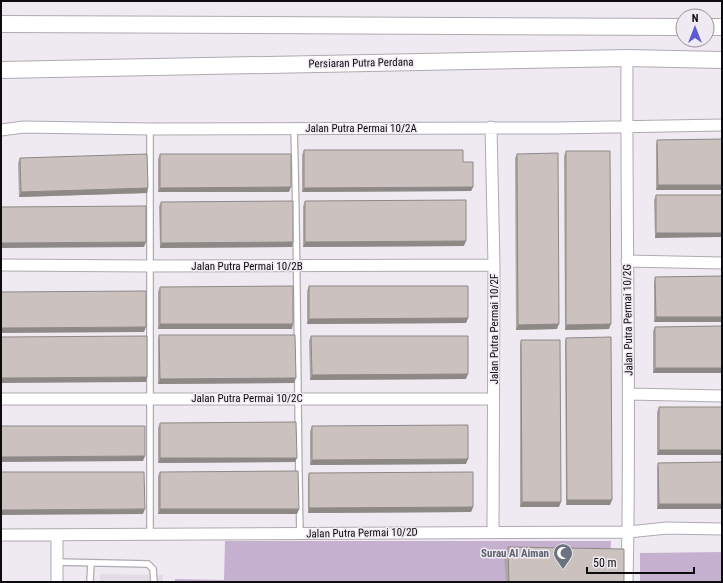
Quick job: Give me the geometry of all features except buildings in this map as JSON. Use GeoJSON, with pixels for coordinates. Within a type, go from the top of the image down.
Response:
{"type":"FeatureCollection","features":[{"type":"Feature","properties":{"kind":"main road"},"geometry":{"type":"LineString","coordinates":[[1,24],[675,27]]}},
{"type":"Feature","properties":{"kind":"main road","name":"Persiaran Putra Perdana"},"geometry":{"type":"LineString","coordinates":[[2,71],[627,58],[722,60]]}},
{"type":"Feature","properties":{"kind":"street","name":"Jalan Putra Permai 10/2G"},"geometry":{"type":"LineString","coordinates":[[627,58],[626,127],[629,394],[627,582]]}},
{"type":"Feature","properties":{"kind":"street","name":"Jalan Putra Permai 10/2A"},"geometry":{"type":"LineString","coordinates":[[1,130],[24,127],[150,129],[626,127],[722,125]]}},
{"type":"Feature","properties":{"kind":"street","name":"Jalan Putra Permai 10/2F"},"geometry":{"type":"LineString","coordinates":[[491,127],[494,265],[492,532]]}},
{"type":"Feature","properties":{"kind":"street"},"geometry":{"type":"LineString","coordinates":[[627,261],[722,262]]}},
{"type":"Feature","properties":{"kind":"street","name":"Jalan Putra Permai 10/2B"},"geometry":{"type":"LineString","coordinates":[[1,265],[494,265]]}},
{"type":"Feature","properties":{"kind":"street"},"geometry":{"type":"LineString","coordinates":[[629,394],[722,396]]}},
{"type":"Feature","properties":{"kind":"street","name":"Jalan Putra Permai 10/2C"},"geometry":{"type":"LineString","coordinates":[[1,400],[493,398]]}},
{"type":"Feature","properties":{"kind":"street","name":"Jalan Putra Permai 10/2D"},"geometry":{"type":"LineString","coordinates":[[1,535],[150,536],[628,532],[668,528],[722,529]]}},
{"type":"Feature","properties":{"kind":"street"},"geometry":{"type":"LineString","coordinates":[[57,535],[57,582]]}},
{"type":"Feature","properties":{"kind":"lane"},"geometry":{"type":"LineString","coordinates":[[294,128],[298,266],[297,398],[300,534]]}},
{"type":"Feature","properties":{"kind":"lane"},"geometry":{"type":"LineString","coordinates":[[150,129],[150,536]]}},
{"type":"Feature","properties":{"kind":"lane"},"geometry":{"type":"LineString","coordinates":[[57,562],[136,562],[148,564],[153,569],[154,582]]}},
{"type":"Feature","properties":{"kind":"lane"},"geometry":{"type":"LineString","coordinates":[[90,582],[91,563]]}},
{"type":"Feature","properties":{"kind":"shaded area"},"geometry":{"type":"Polygon","coordinates":[[[225,541],[611,541],[609,582],[175,582],[175,579],[224,580],[225,541]]]}},
{"type":"Feature","properties":{"kind":"shaded area"},"geometry":{"type":"Polygon","coordinates":[[[722,552],[722,582],[640,582],[640,553],[722,552]]]}},
{"type":"Feature","properties":{"kind":"shaded area"},"geometry":{"type":"Polygon","coordinates":[[[100,574],[163,575],[163,582],[100,582],[100,574]]]}},
{"type":"Feature","properties":{"kind":"place","name":"Surau Al Aiman"},"geometry":{"type":"Point","coordinates":[563,570]}}]}
